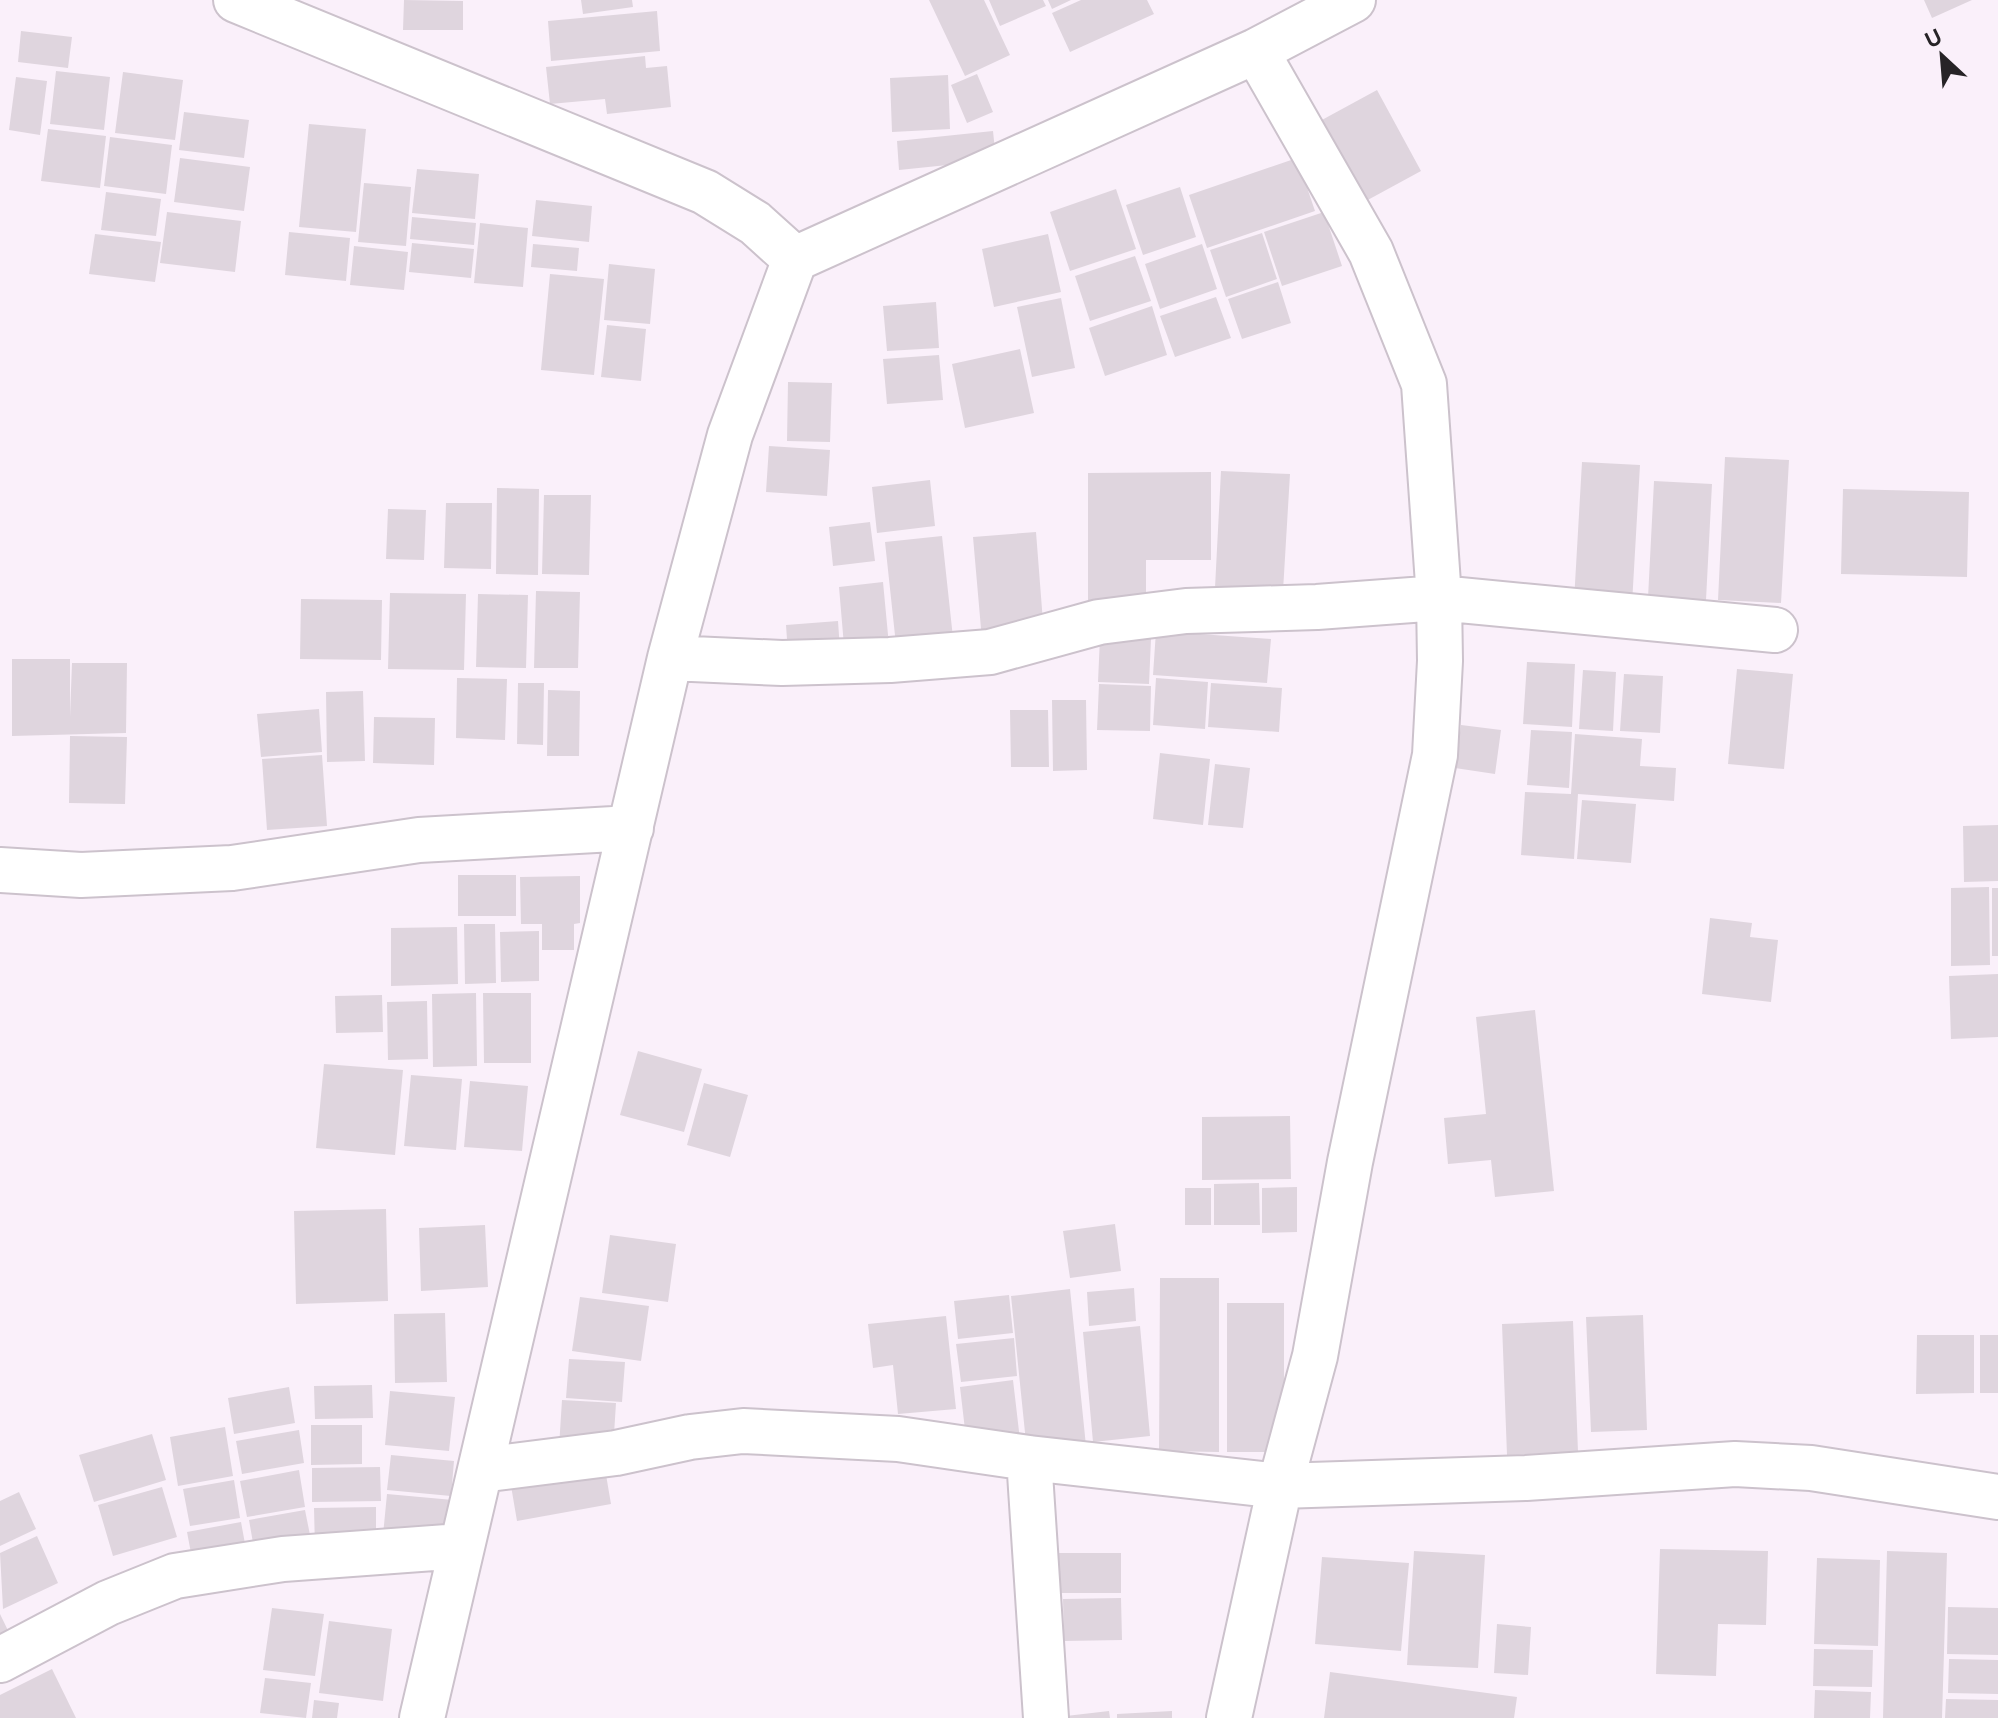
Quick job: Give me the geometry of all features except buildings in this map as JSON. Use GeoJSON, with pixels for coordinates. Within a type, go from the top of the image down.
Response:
{"type":"FeatureCollection","features":[{"type":"Feature","properties":{"kind":"street"},"geometry":{"type":"LineString","coordinates":[[236,0],[705,192],[755,223],[795,259]]}},
{"type":"Feature","properties":{"kind":"street"},"geometry":{"type":"LineString","coordinates":[[422,1718],[670,658],[730,435],[795,259],[1256,51],[1348,1]]}},
{"type":"Feature","properties":{"kind":"street"},"geometry":{"type":"LineString","coordinates":[[1229,1718],[1280,1486],[1315,1356],[1350,1162],[1435,755],[1439,598],[1424,384],[1371,252],[1256,51]]}},
{"type":"Feature","properties":{"kind":"street"},"geometry":{"type":"LineString","coordinates":[[670,658],[782,663],[890,660],[990,652],[1099,622],[1186,611],[1317,607],[1439,598],[1775,630]]}},
{"type":"Feature","properties":{"kind":"street"},"geometry":{"type":"LineString","coordinates":[[0,870],[81,875],[232,868],[419,840],[631,828]]}},
{"type":"Feature","properties":{"kind":"street"},"geometry":{"type":"LineString","coordinates":[[481,1470],[616,1453],[690,1437],[743,1431],[898,1439],[1029,1458],[1280,1486],[1526,1478],[1735,1464],[1811,1468],[1998,1497]]}},
{"type":"Feature","properties":{"kind":"street"},"geometry":{"type":"LineString","coordinates":[[1029,1458],[1046,1718]]}},
{"type":"Feature","properties":{"kind":"street"},"geometry":{"type":"LineString","coordinates":[[0,1660],[108,1603],[175,1576],[283,1559],[461,1546]]}}]}
